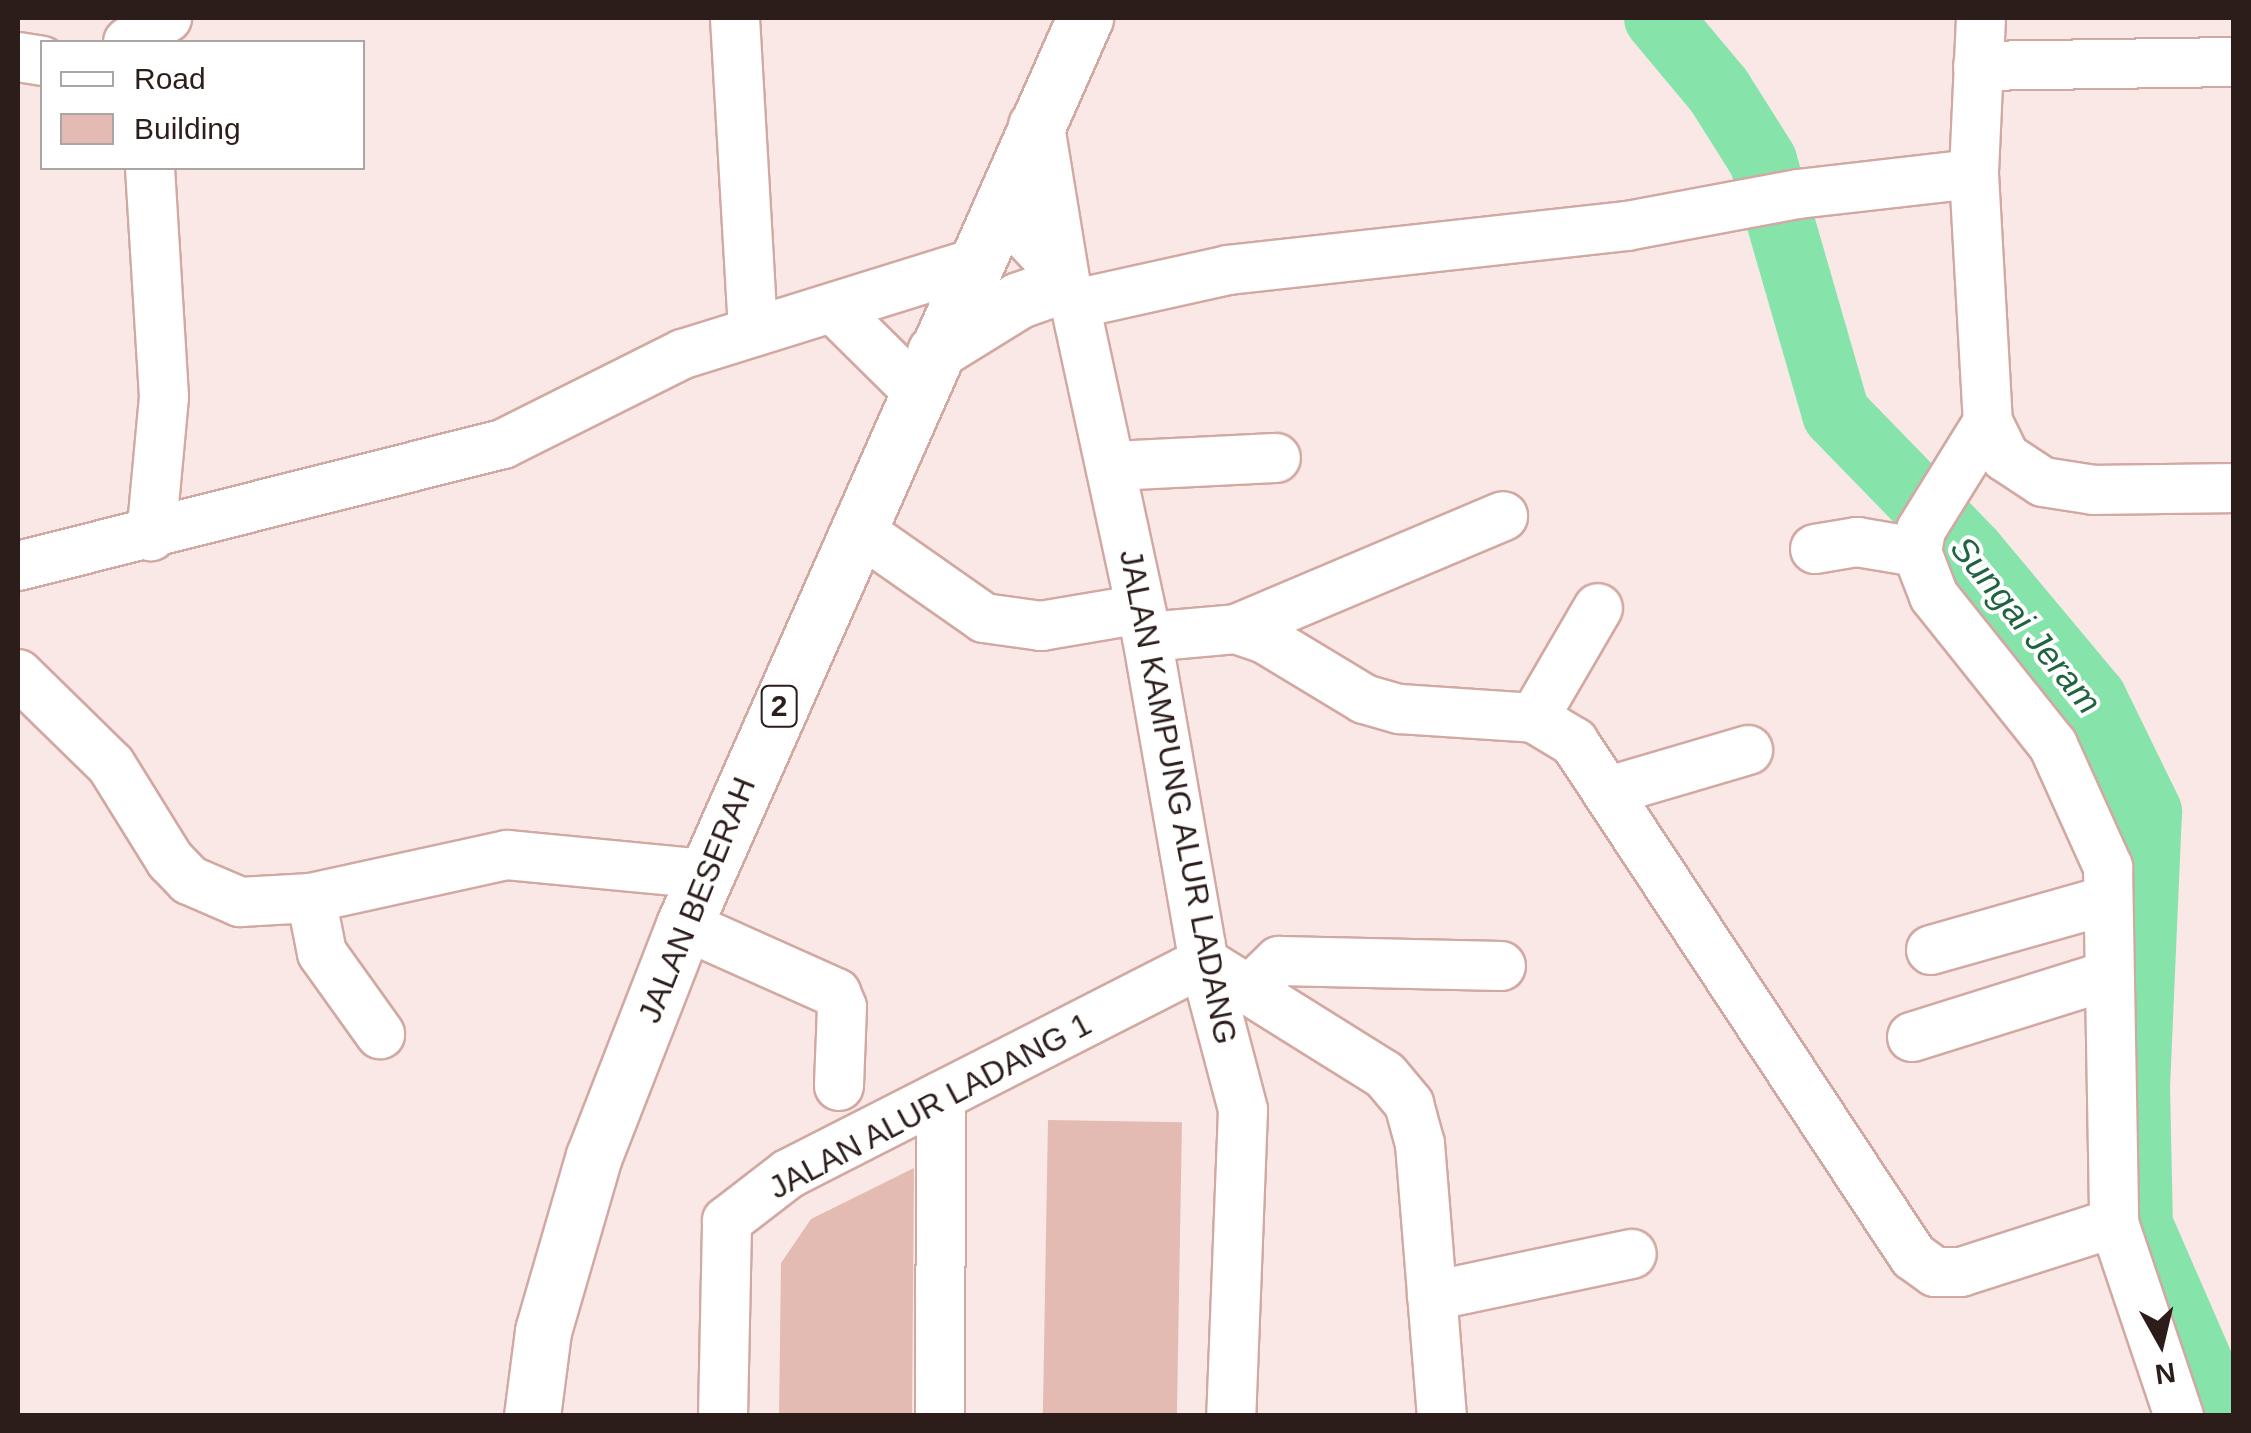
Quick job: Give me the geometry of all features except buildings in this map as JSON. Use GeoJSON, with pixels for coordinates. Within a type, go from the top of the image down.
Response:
{"type":"FeatureCollection","features":[{"type":"Feature","properties":{"kind":"highway","name":"JALAN BESERAH"},"geometry":{"type":"LineString","coordinates":[[532,1416],[543,1332],[594,1156],[704,874],[1085,18]]}},
{"type":"Feature","properties":{"kind":"highway"},"geometry":{"type":"LineString","coordinates":[[927,372],[1019,300],[1068,295],[1036,126]]}},
{"type":"Feature","properties":{"kind":"street"},"geometry":{"type":"LineString","coordinates":[[131,40],[167,18]]}},
{"type":"Feature","properties":{"kind":"street"},"geometry":{"type":"LineString","coordinates":[[735,18],[753,330]]}},
{"type":"Feature","properties":{"kind":"street"},"geometry":{"type":"LineString","coordinates":[[1982,18],[1974,174],[1988,422],[2005,457],[2043,482],[2094,490],[2234,488]]}},
{"type":"Feature","properties":{"kind":"street"},"geometry":{"type":"LineString","coordinates":[[1978,66],[2234,62]]}},
{"type":"Feature","properties":{"kind":"street"},"geometry":{"type":"LineString","coordinates":[[150,170],[164,397],[150,536]]}},
{"type":"Feature","properties":{"kind":"street"},"geometry":{"type":"LineString","coordinates":[[1068,295],[1228,270],[1626,226],[1798,194],[1974,174]]}},
{"type":"Feature","properties":{"kind":"street","name":"JALAN KAMPUNG ALUR LADANG"},"geometry":{"type":"LineString","coordinates":[[1000,208],[1050,261],[1068,295],[1112,466],[1204,962],[1243,1110],[1231,1416]]}},
{"type":"Feature","properties":{"kind":"street"},"geometry":{"type":"LineString","coordinates":[[18,566],[150,536],[502,444],[683,354],[753,330],[835,310],[975,263]]}},
{"type":"Feature","properties":{"kind":"street"},"geometry":{"type":"LineString","coordinates":[[835,310],[927,372]]}},
{"type":"Feature","properties":{"kind":"street"},"geometry":{"type":"LineString","coordinates":[[1988,422],[1927,526],[1934,596],[2053,744],[2095,827],[2108,867],[2114,1223],[2179,1416]]}},
{"type":"Feature","properties":{"kind":"street"},"geometry":{"type":"LineString","coordinates":[[1112,466],[1276,458]]}},
{"type":"Feature","properties":{"kind":"street"},"geometry":{"type":"LineString","coordinates":[[1236,629],[1502,516]]}},
{"type":"Feature","properties":{"kind":"street"},"geometry":{"type":"LineString","coordinates":[[1815,549],[1927,526]]}},
{"type":"Feature","properties":{"kind":"street"},"geometry":{"type":"LineString","coordinates":[[857,529],[984,618],[1042,626],[1144,623],[1236,629],[1266,639],[1364,699],[1400,709],[1534,718],[1574,742],[1610,791],[1914,1256],[1934,1272],[1961,1272],[2114,1223]]}},
{"type":"Feature","properties":{"kind":"street"},"geometry":{"type":"LineString","coordinates":[[1534,718],[1598,608]]}},
{"type":"Feature","properties":{"kind":"street"},"geometry":{"type":"LineString","coordinates":[[18,674],[112,766],[170,860],[190,880],[240,902],[310,898],[507,855],[704,874]]}},
{"type":"Feature","properties":{"kind":"street"},"geometry":{"type":"LineString","coordinates":[[1610,791],[1748,750]]}},
{"type":"Feature","properties":{"kind":"street"},"geometry":{"type":"LineString","coordinates":[[310,898],[322,953],[380,1034]]}},
{"type":"Feature","properties":{"kind":"street"},"geometry":{"type":"LineString","coordinates":[[1931,950],[2108,900]]}},
{"type":"Feature","properties":{"kind":"street"},"geometry":{"type":"LineString","coordinates":[[684,925],[836,993],[842,1007],[839,1086]]}},
{"type":"Feature","properties":{"kind":"street"},"geometry":{"type":"LineString","coordinates":[[1249,990],[1278,961],[1502,966]]}},
{"type":"Feature","properties":{"kind":"street"},"geometry":{"type":"LineString","coordinates":[[1204,962],[1385,1075],[1409,1104],[1420,1144],[1442,1416]]}},
{"type":"Feature","properties":{"kind":"street","name":"JALAN ALUR LADANG 1"},"geometry":{"type":"LineString","coordinates":[[724,1416],[727,1222],[788,1174],[1204,962]]}},
{"type":"Feature","properties":{"kind":"street"},"geometry":{"type":"LineString","coordinates":[[1912,1036],[2107,976]]}},
{"type":"Feature","properties":{"kind":"street"},"geometry":{"type":"LineString","coordinates":[[940,1416],[942,1096]]}},
{"type":"Feature","properties":{"kind":"street"},"geometry":{"type":"LineString","coordinates":[[1432,1296],[1632,1254]]}},
{"type":"Feature","properties":{"kind":"waterway","name":"Sungai Jeram"},"geometry":{"type":"LineString","coordinates":[[1658,18],[1719,91],[1763,161],[1836,414],[1971,553],[2093,699],[2148,812],[2136,1085],[2139,1225],[2222,1416]]}}]}
